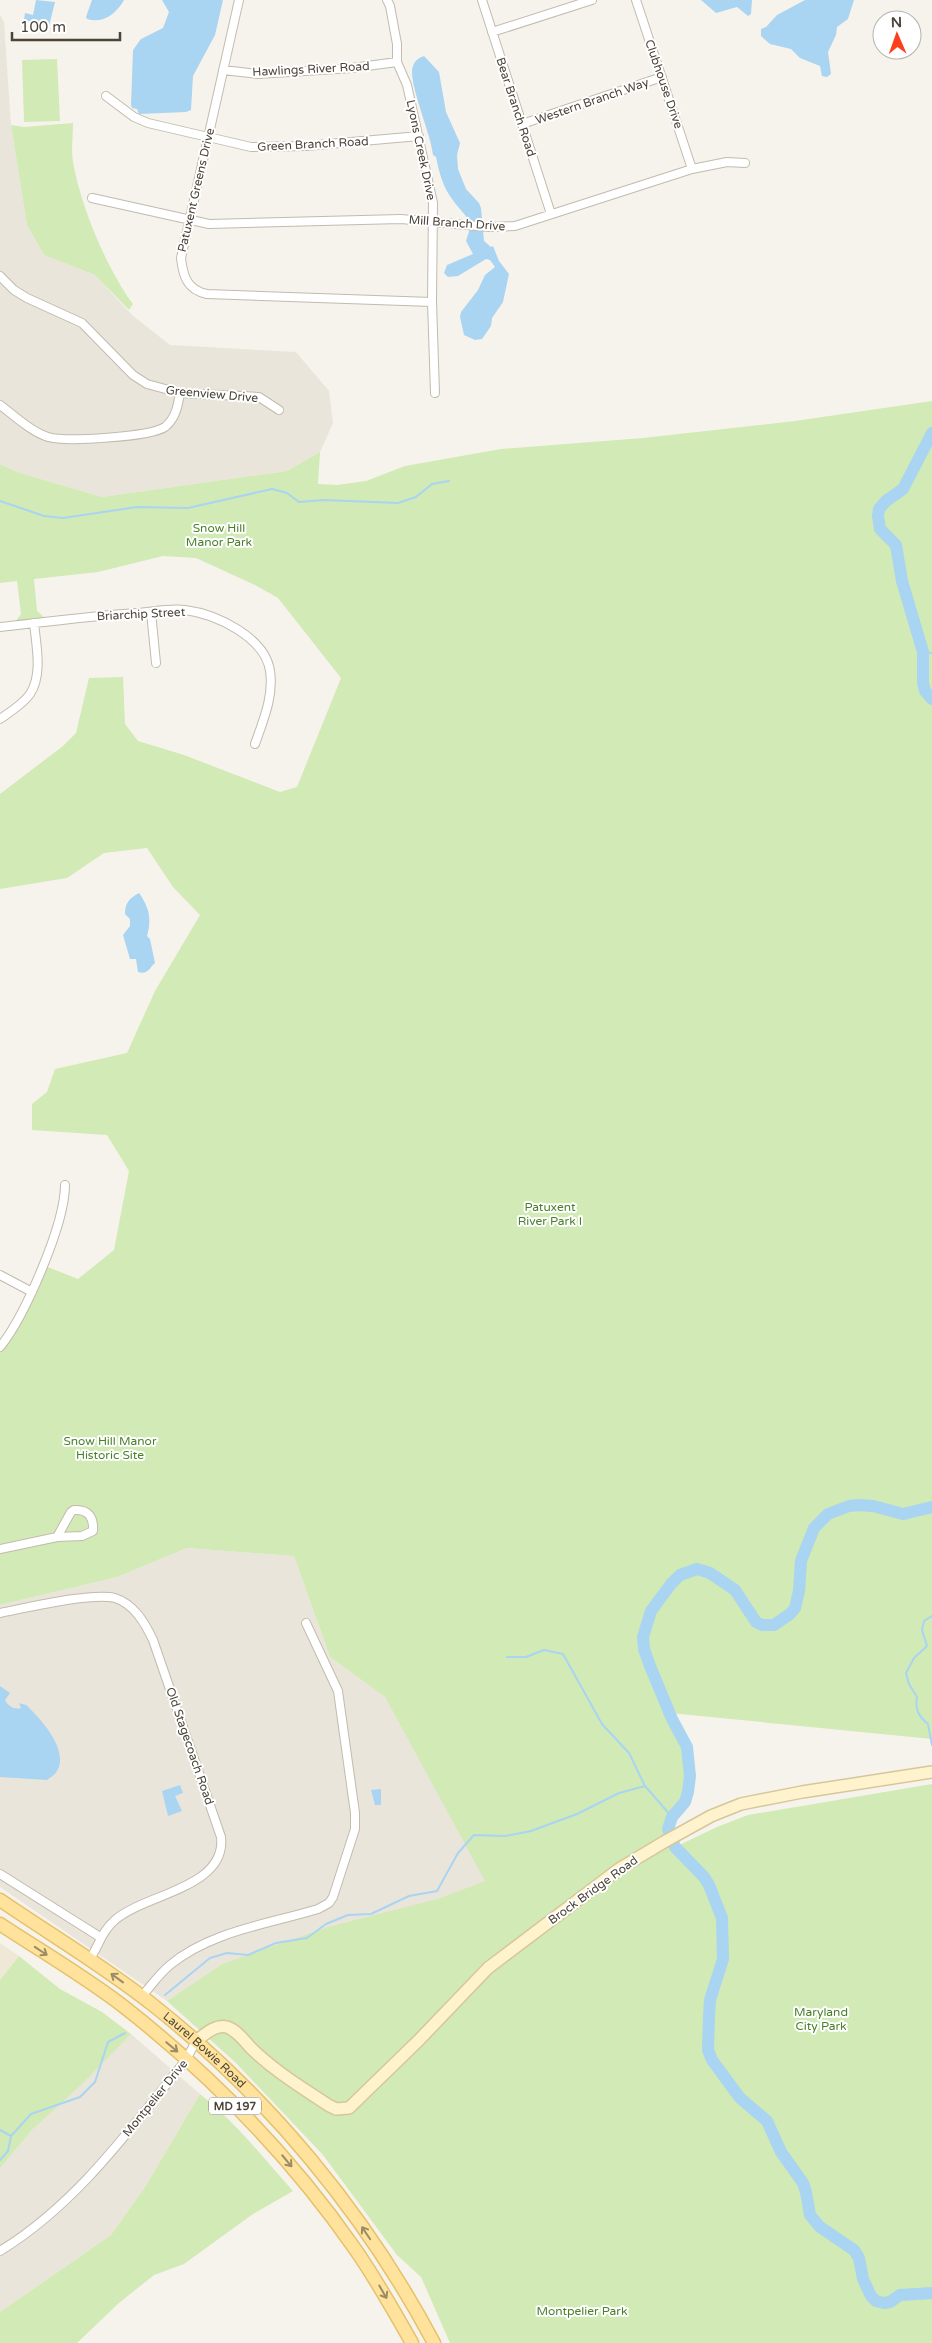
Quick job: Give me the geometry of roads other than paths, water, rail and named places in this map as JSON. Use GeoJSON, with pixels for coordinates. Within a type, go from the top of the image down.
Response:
{"type":"FeatureCollection","features":[{"type":"Feature","properties":{"kind":"main road","name":"Laurel Bowie Road"},"geometry":{"type":"LineString","coordinates":[[0,1900],[90,1959],[142,1996],[242,2082],[323,2175],[385,2262],[434,2343]]}},
{"type":"Feature","properties":{"kind":"main road"},"geometry":{"type":"LineString","coordinates":[[0,1910],[8,1916],[12,1932]]}},
{"type":"Feature","properties":{"kind":"main road","name":"Laurel Bowie Road"},"geometry":{"type":"LineString","coordinates":[[0,1924],[111,1998],[186,2060],[273,2145],[310,2189],[362,2258],[412,2343]]}},
{"type":"Feature","properties":{"kind":"street","name":"Patuxent Greens Drive"},"geometry":{"type":"LineString","coordinates":[[239,0],[181,258],[186,281],[198,292],[207,294],[432,302]]}},
{"type":"Feature","properties":{"kind":"street","name":"Lyons Creek Drive"},"geometry":{"type":"LineString","coordinates":[[387,0],[390,6],[397,44],[398,62],[407,84],[431,189],[435,393]]}},
{"type":"Feature","properties":{"kind":"street","name":"Bear Branch Road"},"geometry":{"type":"LineString","coordinates":[[482,0],[551,214]]}},
{"type":"Feature","properties":{"kind":"street"},"geometry":{"type":"LineString","coordinates":[[492,32],[592,0]]}},
{"type":"Feature","properties":{"kind":"street","name":"Clubhouse Drive"},"geometry":{"type":"LineString","coordinates":[[636,0],[692,169]]}},
{"type":"Feature","properties":{"kind":"street","name":"Hawlings River Road"},"geometry":{"type":"LineString","coordinates":[[223,70],[258,74],[363,67],[398,62]]}},
{"type":"Feature","properties":{"kind":"street","name":"Western Branch Way"},"geometry":{"type":"LineString","coordinates":[[522,124],[662,77]]}},
{"type":"Feature","properties":{"kind":"street","name":"Green Branch Road"},"geometry":{"type":"LineString","coordinates":[[106,96],[140,120],[251,148],[419,136]]}},
{"type":"Feature","properties":{"kind":"street","name":"Mill Branch Drive"},"geometry":{"type":"LineString","coordinates":[[92,198],[209,224],[401,219],[489,227],[515,226],[692,169],[726,162],[745,164]]}},
{"type":"Feature","properties":{"kind":"street","name":"Greenview Drive"},"geometry":{"type":"LineString","coordinates":[[0,276],[14,290],[27,298],[82,323],[138,379],[155,388],[180,393],[250,396],[265,399],[279,410]]}},
{"type":"Feature","properties":{"kind":"street"},"geometry":{"type":"LineString","coordinates":[[0,405],[24,423],[50,437],[68,440],[148,433],[163,428],[176,412],[180,393]]}},
{"type":"Feature","properties":{"kind":"street","name":"Briarchip Street"},"geometry":{"type":"LineString","coordinates":[[0,627],[151,612],[184,610],[204,614],[244,634],[263,652],[270,671],[270,695],[255,744]]}},
{"type":"Feature","properties":{"kind":"street"},"geometry":{"type":"LineString","coordinates":[[151,612],[156,663]]}},
{"type":"Feature","properties":{"kind":"street"},"geometry":{"type":"LineString","coordinates":[[0,719],[25,700],[33,689],[36,667],[34,623]]}},
{"type":"Feature","properties":{"kind":"street"},"geometry":{"type":"LineString","coordinates":[[0,1347],[19,1318],[32,1292],[47,1254],[65,1198],[65,1185]]}},
{"type":"Feature","properties":{"kind":"street"},"geometry":{"type":"LineString","coordinates":[[0,1275],[32,1292]]}},
{"type":"Feature","properties":{"kind":"street"},"geometry":{"type":"LineString","coordinates":[[0,1549],[57,1537],[82,1536],[93,1530],[94,1522],[91,1516],[81,1510],[71,1512],[57,1537]]}},
{"type":"Feature","properties":{"kind":"street","name":"Old Stagecoach Road"},"geometry":{"type":"LineString","coordinates":[[0,1613],[68,1601],[107,1597],[121,1601],[137,1613],[153,1640],[220,1833],[221,1852],[211,1869],[194,1880],[121,1915],[100,1938],[90,1959]]}},
{"type":"Feature","properties":{"kind":"street"},"geometry":{"type":"LineString","coordinates":[[142,1996],[171,1964],[193,1950],[237,1932],[318,1909],[329,1903],[333,1896],[355,1829],[355,1813],[338,1691],[306,1623]]}},
{"type":"Feature","properties":{"kind":"street","name":"Brock Bridge Road"},"geometry":{"type":"LineString","coordinates":[[342,2110],[349,2108],[364,2095],[501,1957],[619,1869],[679,1833],[712,1816],[756,1801],[932,1772]]}},
{"type":"Feature","properties":{"kind":"street"},"geometry":{"type":"LineString","coordinates":[[0,1874],[100,1938]]}},
{"type":"Feature","properties":{"kind":"street","name":"Montpelier Drive"},"geometry":{"type":"LineString","coordinates":[[0,2251],[50,2214],[94,2174],[186,2060],[196,2041],[220,2026],[228,2027],[236,2032],[269,2065],[328,2105],[342,2110]]}},
{"type":"Feature","properties":{"kind":"water"},"geometry":{"type":"Polygon","coordinates":[[[36,0],[55,2],[49,26],[24,20],[25,13],[33,15],[36,0]]]}},
{"type":"Feature","properties":{"kind":"water"},"geometry":{"type":"Polygon","coordinates":[[[92,0],[124,0],[117,10],[108,17],[93,20],[86,17],[92,0]]]}},
{"type":"Feature","properties":{"kind":"water"},"geometry":{"type":"Polygon","coordinates":[[[162,0],[223,0],[215,35],[193,76],[191,110],[186,112],[139,114],[137,109],[132,108],[131,105],[133,50],[141,39],[163,28],[169,12],[162,0]]]}},
{"type":"Feature","properties":{"kind":"water"},"geometry":{"type":"Polygon","coordinates":[[[701,0],[752,0],[751,14],[748,16],[737,7],[716,13],[701,0]]]}},
{"type":"Feature","properties":{"kind":"water"},"geometry":{"type":"Polygon","coordinates":[[[805,0],[854,0],[848,19],[837,27],[836,35],[828,52],[831,74],[827,77],[822,76],[820,66],[800,58],[791,49],[770,44],[761,36],[761,29],[766,27],[777,15],[805,0]]]}},
{"type":"Feature","properties":{"kind":"water"},"geometry":{"type":"Polygon","coordinates":[[[424,56],[439,72],[446,112],[460,143],[457,155],[458,169],[466,189],[479,203],[481,208],[484,241],[491,247],[493,246],[499,261],[509,274],[503,302],[492,318],[491,326],[482,339],[475,340],[464,335],[460,317],[461,312],[478,290],[485,275],[495,267],[490,260],[486,259],[458,276],[448,277],[444,273],[447,265],[473,254],[466,241],[471,225],[454,202],[444,184],[436,157],[433,155],[416,95],[413,83],[413,66],[417,60],[424,56]]]}},
{"type":"Feature","properties":{"kind":"water"},"geometry":{"type":"Polygon","coordinates":[[[139,893],[149,913],[147,936],[150,939],[155,963],[144,973],[138,972],[136,959],[130,959],[123,935],[130,926],[130,919],[125,914],[127,903],[139,893]]]}},
{"type":"Feature","properties":{"kind":"water"},"geometry":{"type":"Polygon","coordinates":[[[0,1686],[10,1693],[5,1700],[8,1704],[16,1708],[21,1708],[19,1703],[26,1705],[38,1717],[56,1743],[60,1761],[57,1771],[47,1780],[0,1777],[0,1686]]]}},
{"type":"Feature","properties":{"kind":"water"},"geometry":{"type":"Polygon","coordinates":[[[180,1785],[183,1793],[175,1796],[182,1811],[168,1816],[162,1791],[180,1785]]]}},
{"type":"Feature","properties":{"kind":"water"},"geometry":{"type":"Polygon","coordinates":[[[381,1789],[381,1805],[375,1805],[371,1790],[381,1789]]]}},
{"type":"Feature","properties":{"kind":"waterway"},"geometry":{"type":"LineString","coordinates":[[932,433],[903,489],[886,501],[879,509],[878,516],[880,529],[896,545],[902,581],[923,652],[923,683],[925,691],[932,699]]}},
{"type":"Feature","properties":{"kind":"waterway"},"geometry":{"type":"LineString","coordinates":[[0,501],[44,516],[63,518],[137,507],[188,508],[272,489],[287,493],[299,502],[324,500],[398,503],[416,497],[432,484],[449,481]]}},
{"type":"Feature","properties":{"kind":"waterway"},"geometry":{"type":"LineString","coordinates":[[923,652],[932,653]]}},
{"type":"Feature","properties":{"kind":"waterway"},"geometry":{"type":"LineString","coordinates":[[932,1507],[903,1514],[873,1506],[858,1505],[849,1506],[828,1514],[814,1528],[801,1561],[799,1591],[795,1608],[790,1614],[774,1625],[762,1625],[756,1622],[735,1590],[710,1573],[697,1569],[680,1575],[671,1584],[651,1611],[643,1637],[644,1649],[650,1666],[672,1719],[687,1747],[690,1776],[688,1792],[685,1802],[672,1817],[668,1829],[675,1847],[704,1877],[709,1885],[722,1918],[723,1959],[710,2000],[708,2050],[712,2060],[740,2098],[767,2121],[781,2152],[803,2183],[810,2215],[820,2227],[854,2250],[859,2258],[863,2279],[871,2296],[876,2301],[884,2303],[890,2302],[900,2295],[932,2293]]}},
{"type":"Feature","properties":{"kind":"waterway"},"geometry":{"type":"LineString","coordinates":[[932,1616],[924,1621],[922,1630],[927,1646],[914,1658],[906,1673],[909,1684],[917,1697],[916,1705],[918,1712],[928,1724],[932,1745]]}},
{"type":"Feature","properties":{"kind":"waterway"},"geometry":{"type":"LineString","coordinates":[[507,1657],[526,1657],[544,1650],[563,1654],[602,1724],[629,1753],[645,1786]]}},
{"type":"Feature","properties":{"kind":"waterway"},"geometry":{"type":"LineString","coordinates":[[165,1995],[210,1958],[227,1953],[248,1955],[276,1943],[307,1938],[326,1924],[348,1915],[371,1914],[409,1896],[437,1891],[458,1853],[474,1835],[505,1836],[531,1831],[577,1814],[619,1793],[645,1786],[672,1817]]}},
{"type":"Feature","properties":{"kind":"waterway"},"geometry":{"type":"LineString","coordinates":[[0,2130],[11,2136],[31,2114],[80,2097],[95,2082],[108,2042],[125,2033]]}},
{"type":"Feature","properties":{"kind":"waterway"},"geometry":{"type":"LineString","coordinates":[[0,2160],[8,2151],[11,2136]]}},
{"type":"Feature","properties":{"kind":"park label","name":"Snow Hill Manor Park"},"geometry":{"type":"Point","coordinates":[219,535]}},
{"type":"Feature","properties":{"kind":"park label","name":"Patuxent River Park I"},"geometry":{"type":"Point","coordinates":[550,1214]}},
{"type":"Feature","properties":{"kind":"park label","name":"Snow Hill Manor Historic Site"},"geometry":{"type":"Point","coordinates":[110,1448]}},
{"type":"Feature","properties":{"kind":"park label","name":"Maryland City Park"},"geometry":{"type":"Point","coordinates":[821,2019]}},
{"type":"Feature","properties":{"kind":"park label","name":"Montpelier Park"},"geometry":{"type":"Point","coordinates":[582,2311]}}]}
